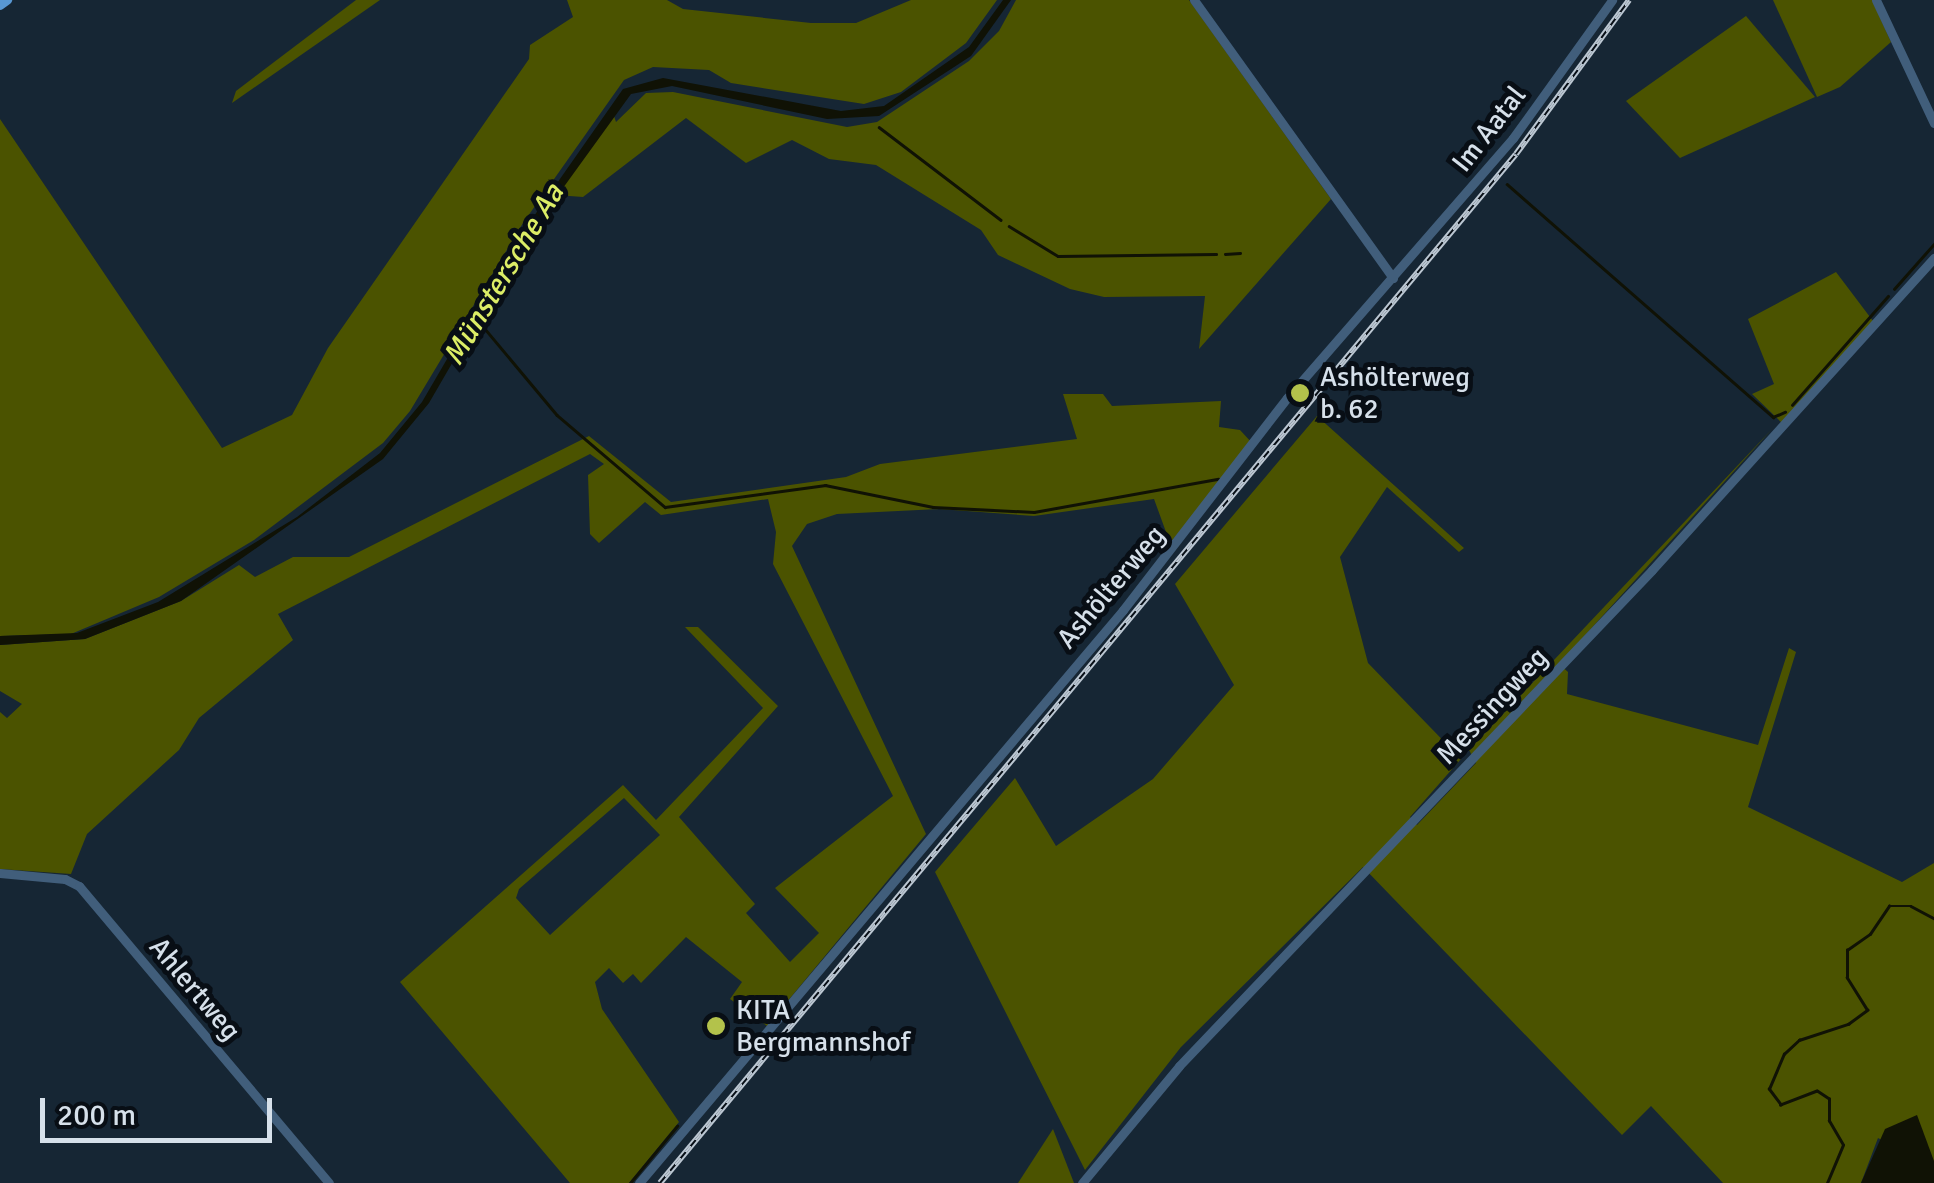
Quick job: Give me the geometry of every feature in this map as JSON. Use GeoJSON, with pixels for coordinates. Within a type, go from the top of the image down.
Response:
{"type":"FeatureCollection","features":[{"type":"Feature","properties":{"kind":"main road"},"geometry":{"type":"LineString","coordinates":[[0,5],[6,0]]}},
{"type":"Feature","properties":{"kind":"street"},"geometry":{"type":"LineString","coordinates":[[1194,0],[1392,278]]}},
{"type":"Feature","properties":{"kind":"street","name":"Im Aatal"},"geometry":{"type":"LineString","coordinates":[[1392,278],[1513,138],[1612,0]]}},
{"type":"Feature","properties":{"kind":"street"},"geometry":{"type":"LineString","coordinates":[[1876,0],[1934,123]]}},
{"type":"Feature","properties":{"kind":"street","name":"Messingweg"},"geometry":{"type":"LineString","coordinates":[[1082,1183],[1179,1066],[1652,570],[1934,258]]}},
{"type":"Feature","properties":{"kind":"street","name":"Ashölterweg"},"geometry":{"type":"LineString","coordinates":[[639,1183],[1123,610],[1287,398],[1392,278]]}},
{"type":"Feature","properties":{"kind":"street","name":"Ahlertweg"},"geometry":{"type":"LineString","coordinates":[[0,873],[66,878],[79,886],[329,1183]]}},
{"type":"Feature","properties":{"kind":"green space"},"geometry":{"type":"Polygon","coordinates":[[[356,0],[380,0],[232,103],[236,91],[356,0]]]}},
{"type":"Feature","properties":{"kind":"green space"},"geometry":{"type":"Polygon","coordinates":[[[567,0],[667,0],[683,9],[811,23],[856,23],[911,0],[997,0],[966,43],[901,92],[864,104],[731,83],[709,70],[653,67],[624,80],[523,223],[410,411],[383,443],[254,540],[159,597],[71,634],[0,636],[0,119],[222,448],[292,415],[328,348],[529,59],[530,45],[573,17],[567,0]]]}},
{"type":"Feature","properties":{"kind":"green space"},"geometry":{"type":"Polygon","coordinates":[[[1016,0],[1189,0],[1331,199],[1199,349],[1205,296],[1104,297],[1070,289],[998,255],[981,230],[876,165],[829,159],[792,140],[746,163],[686,118],[583,197],[556,195],[613,113],[616,122],[646,93],[673,92],[847,127],[877,122],[969,61],[999,31],[1016,0]]]}},
{"type":"Feature","properties":{"kind":"green space"},"geometry":{"type":"Polygon","coordinates":[[[1773,0],[1872,0],[1891,42],[1840,87],[1817,97],[1773,0]]]}},
{"type":"Feature","properties":{"kind":"green space"},"geometry":{"type":"Polygon","coordinates":[[[1746,16],[1815,97],[1680,158],[1626,101],[1746,16]]]}},
{"type":"Feature","properties":{"kind":"green space"},"geometry":{"type":"Polygon","coordinates":[[[1836,272],[1873,321],[1782,423],[1752,394],[1774,384],[1748,319],[1836,272]]]}},
{"type":"Feature","properties":{"kind":"green space"},"geometry":{"type":"Polygon","coordinates":[[[1063,394],[1103,394],[1112,406],[1221,401],[1219,427],[1240,430],[1253,444],[1170,543],[1154,499],[1034,516],[939,509],[837,514],[807,524],[792,546],[926,834],[767,1026],[730,999],[742,982],[686,937],[641,983],[633,974],[623,983],[609,968],[595,982],[602,1009],[679,1122],[629,1183],[570,1183],[400,982],[623,785],[656,820],[763,708],[685,627],[698,627],[778,706],[679,817],[755,904],[746,913],[790,962],[819,933],[775,888],[893,796],[773,564],[776,532],[768,499],[661,515],[645,502],[599,543],[590,534],[588,475],[604,464],[590,454],[278,614],[293,640],[199,718],[179,750],[87,834],[71,874],[0,869],[0,712],[7,718],[22,704],[0,691],[0,645],[85,639],[181,601],[239,565],[255,577],[293,557],[349,557],[589,436],[671,502],[846,477],[880,464],[1077,439],[1063,394]],[[624,798],[519,889],[516,898],[550,935],[660,835],[624,798]]]}},
{"type":"Feature","properties":{"kind":"green space"},"geometry":{"type":"Polygon","coordinates":[[[1317,416],[1464,548],[1459,552],[1387,487],[1340,557],[1368,663],[1461,759],[1410,817],[1417,825],[1476,763],[1469,750],[1773,428],[1559,664],[1568,672],[1567,694],[1758,745],[1789,648],[1796,652],[1748,807],[1902,882],[1934,863],[1934,1167],[1878,1138],[1861,1183],[1723,1183],[1651,1106],[1622,1135],[1363,867],[1181,1047],[1085,1170],[935,872],[1015,778],[1056,846],[1153,779],[1234,685],[1175,584],[1317,416]]]}},
{"type":"Feature","properties":{"kind":"green space"},"geometry":{"type":"Polygon","coordinates":[[[1053,1129],[1074,1183],[1018,1183],[1053,1129]]]}},
{"type":"Feature","properties":{"kind":"shaded area"},"geometry":{"type":"Polygon","coordinates":[[[1003,0],[1011,0],[971,56],[879,116],[827,119],[672,86],[631,94],[516,253],[429,403],[383,459],[181,601],[85,639],[0,645],[0,636],[77,633],[158,602],[297,517],[380,453],[422,402],[513,246],[623,89],[663,78],[841,111],[884,106],[969,47],[1003,0]]]}},
{"type":"Feature","properties":{"kind":"shaded area"},"geometry":{"type":"Polygon","coordinates":[[[1917,1115],[1934,1161],[1934,1183],[1861,1183],[1885,1129],[1917,1115]]]}},
{"type":"Feature","properties":{"kind":"waterway"},"geometry":{"type":"LineString","coordinates":[[879,127],[1001,220]]}},
{"type":"Feature","properties":{"kind":"waterway"},"geometry":{"type":"LineString","coordinates":[[1507,184],[1773,417],[1785,412]]}},
{"type":"Feature","properties":{"kind":"waterway"},"geometry":{"type":"LineString","coordinates":[[1009,226],[1058,256],[1216,254]]}},
{"type":"Feature","properties":{"kind":"waterway"},"geometry":{"type":"LineString","coordinates":[[1894,289],[1934,244]]}},
{"type":"Feature","properties":{"kind":"waterway"},"geometry":{"type":"LineString","coordinates":[[1225,254],[1240,253]]}},
{"type":"Feature","properties":{"kind":"waterway"},"geometry":{"type":"LineString","coordinates":[[1792,405],[1888,296]]}},
{"type":"Feature","properties":{"kind":"waterway","name":"Münstersche Aa"},"geometry":{"type":"LineString","coordinates":[[476,318],[557,415],[665,507],[825,485],[933,507],[1034,512],[1218,479]]}},
{"type":"Feature","properties":{"kind":"waterway"},"geometry":{"type":"LineString","coordinates":[[1325,365],[1331,370]]}},
{"type":"Feature","properties":{"kind":"waterway"},"geometry":{"type":"LineString","coordinates":[[1341,379],[1345,382]]}},
{"type":"Feature","properties":{"kind":"waterway"},"geometry":{"type":"LineString","coordinates":[[1827,1183],[1843,1145],[1829,1121],[1829,1099],[1817,1091],[1781,1105],[1769,1089],[1784,1054],[1799,1040],[1848,1024],[1867,1010],[1847,978],[1847,950],[1870,934],[1889,906],[1911,906],[1934,918]]}},
{"type":"Feature","properties":{"kind":"waterway"},"geometry":{"type":"LineString","coordinates":[[630,1183],[677,1126]]}},
{"type":"Feature","properties":{"kind":"railway"},"geometry":{"type":"LineString","coordinates":[[660,1183],[1516,154],[1629,0]]}},
{"type":"Feature","properties":{"kind":"place","name":"Ashölterweg b. 62"},"geometry":{"type":"Point","coordinates":[1300,393]}},
{"type":"Feature","properties":{"kind":"place","name":"KITA Bergmannshof"},"geometry":{"type":"Point","coordinates":[716,1026]}}]}
